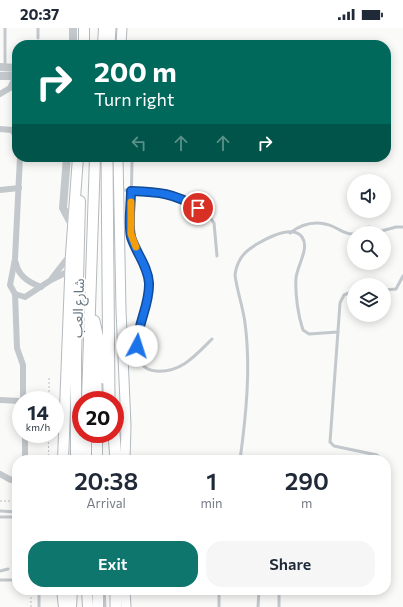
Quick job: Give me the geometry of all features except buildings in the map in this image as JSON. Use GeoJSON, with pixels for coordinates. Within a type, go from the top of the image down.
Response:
{"type":"FeatureCollection","features":[{"type":"Feature","properties":{"kind":"highway"},"geometry":{"type":"LineString","coordinates":[[109,40],[110,28]]}},
{"type":"Feature","properties":{"kind":"highway"},"geometry":{"type":"LineString","coordinates":[[107,162],[109,391]]}},
{"type":"Feature","properties":{"kind":"highway"},"geometry":{"type":"LineString","coordinates":[[94,321],[108,391]]}},
{"type":"Feature","properties":{"kind":"highway"},"geometry":{"type":"LineString","coordinates":[[109,443],[110,455]]}},
{"type":"Feature","properties":{"kind":"highway"},"geometry":{"type":"LineString","coordinates":[[115,443],[116,455]]}},
{"type":"Feature","properties":{"kind":"highway"},"geometry":{"type":"LineString","coordinates":[[109,595],[116,607]]}},
{"type":"Feature","properties":{"kind":"main road"},"geometry":{"type":"LineString","coordinates":[[84,28],[84,40]]}},
{"type":"Feature","properties":{"kind":"main road"},"geometry":{"type":"LineString","coordinates":[[103,40],[104,28]]}},
{"type":"Feature","properties":{"kind":"main road"},"geometry":{"type":"LineString","coordinates":[[121,40],[122,28]]}},
{"type":"Feature","properties":{"kind":"main road"},"geometry":{"type":"LineString","coordinates":[[63,455],[72,225],[78,162]]}},
{"type":"Feature","properties":{"kind":"main road","name":"شارع العب"},"geometry":{"type":"LineString","coordinates":[[76,455],[76,358],[82,162]]}},
{"type":"Feature","properties":{"kind":"main road","name":"شارع العب"},"geometry":{"type":"LineString","coordinates":[[87,391],[95,162]]}},
{"type":"Feature","properties":{"kind":"main road"},"geometry":{"type":"LineString","coordinates":[[118,162],[123,378],[126,426],[125,455]]}},
{"type":"Feature","properties":{"kind":"main road"},"geometry":{"type":"LineString","coordinates":[[90,302],[94,321],[97,391]]}},
{"type":"Feature","properties":{"kind":"main road"},"geometry":{"type":"LineString","coordinates":[[86,443],[86,455]]}},
{"type":"Feature","properties":{"kind":"main road"},"geometry":{"type":"LineString","coordinates":[[97,443],[97,455]]}},
{"type":"Feature","properties":{"kind":"main road"},"geometry":{"type":"LineString","coordinates":[[56,595],[56,607]]}},
{"type":"Feature","properties":{"kind":"main road"},"geometry":{"type":"LineString","coordinates":[[63,595],[64,607]]}},
{"type":"Feature","properties":{"kind":"main road"},"geometry":{"type":"LineString","coordinates":[[71,607],[72,595]]}},
{"type":"Feature","properties":{"kind":"main road"},"geometry":{"type":"LineString","coordinates":[[78,595],[78,607]]}},
{"type":"Feature","properties":{"kind":"main road"},"geometry":{"type":"LineString","coordinates":[[87,595],[88,607]]}},
{"type":"Feature","properties":{"kind":"main road"},"geometry":{"type":"LineString","coordinates":[[98,607],[104,595]]}},
{"type":"Feature","properties":{"kind":"main road"},"geometry":{"type":"LineString","coordinates":[[125,595],[126,607]]}},
{"type":"Feature","properties":{"kind":"street"},"geometry":{"type":"LineString","coordinates":[[72,40],[73,28]]}},
{"type":"Feature","properties":{"kind":"street"},"geometry":{"type":"LineString","coordinates":[[0,76],[12,74]]}},
{"type":"Feature","properties":{"kind":"street"},"geometry":{"type":"LineString","coordinates":[[0,94],[8,90],[12,82]]}},
{"type":"Feature","properties":{"kind":"street"},"geometry":{"type":"LineString","coordinates":[[0,129],[12,130]]}},
{"type":"Feature","properties":{"kind":"street"},"geometry":{"type":"LineString","coordinates":[[20,162],[15,259],[10,286],[15,294],[17,348],[23,365],[22,391]]}},
{"type":"Feature","properties":{"kind":"street"},"geometry":{"type":"LineString","coordinates":[[67,162],[63,208],[72,225]]}},
{"type":"Feature","properties":{"kind":"street"},"geometry":{"type":"LineString","coordinates":[[0,190],[19,188]]}},
{"type":"Feature","properties":{"kind":"street"},"geometry":{"type":"LineString","coordinates":[[51,280],[71,254]]}},
{"type":"Feature","properties":{"kind":"street"},"geometry":{"type":"LineString","coordinates":[[15,259],[18,269],[25,279],[41,287]]}},
{"type":"Feature","properties":{"kind":"street"},"geometry":{"type":"LineString","coordinates":[[15,294],[25,297],[51,280],[71,270]]}},
{"type":"Feature","properties":{"kind":"street"},"geometry":{"type":"LineString","coordinates":[[0,400],[12,400]]}},
{"type":"Feature","properties":{"kind":"street"},"geometry":{"type":"LineString","coordinates":[[25,443],[26,455]]}},
{"type":"Feature","properties":{"kind":"street"},"geometry":{"type":"LineString","coordinates":[[0,474],[12,480]]}},
{"type":"Feature","properties":{"kind":"lane"},"geometry":{"type":"LineString","coordinates":[[3,67],[5,28]]}},
{"type":"Feature","properties":{"kind":"lane"},"geometry":{"type":"LineString","coordinates":[[38,28],[38,38]]}},
{"type":"Feature","properties":{"kind":"lane"},"geometry":{"type":"LineString","coordinates":[[132,162],[131,236],[147,273],[149,284],[148,300],[140,323],[137,339],[138,352],[142,364],[152,370],[173,370],[188,362],[212,339]]}},
{"type":"Feature","properties":{"kind":"lane"},"geometry":{"type":"LineString","coordinates":[[118,190],[167,193],[186,200],[207,214],[214,223],[217,256]]}},
{"type":"Feature","properties":{"kind":"lane"},"geometry":{"type":"LineString","coordinates":[[290,233],[299,226],[316,223],[329,225],[343,232],[347,232]]}},
{"type":"Feature","properties":{"kind":"lane"},"geometry":{"type":"LineString","coordinates":[[391,229],[403,227]]}},
{"type":"Feature","properties":{"kind":"lane"},"geometry":{"type":"LineString","coordinates":[[241,455],[245,416],[247,367],[245,325],[236,285],[236,267],[244,254],[252,247],[271,236],[290,233],[298,234],[302,237],[304,249],[296,278],[303,330],[309,334],[338,332]]}},
{"type":"Feature","properties":{"kind":"lane"},"geometry":{"type":"LineString","coordinates":[[391,289],[396,289],[403,276]]}},
{"type":"Feature","properties":{"kind":"lane"},"geometry":{"type":"LineString","coordinates":[[347,292],[341,298],[330,442],[334,446],[376,455]]}},
{"type":"Feature","properties":{"kind":"lane"},"geometry":{"type":"LineString","coordinates":[[0,512],[12,512]]}},
{"type":"Feature","properties":{"kind":"lane"},"geometry":{"type":"LineString","coordinates":[[0,517],[12,517]]}},
{"type":"Feature","properties":{"kind":"lane"},"geometry":{"type":"LineString","coordinates":[[0,571],[8,569]]}},
{"type":"Feature","properties":{"kind":"lane"},"geometry":{"type":"LineString","coordinates":[[0,580],[12,580]]}},
{"type":"Feature","properties":{"kind":"lane"},"geometry":{"type":"LineString","coordinates":[[39,595],[39,607]]}},
{"type":"Feature","properties":{"kind":"lane"},"geometry":{"type":"LineString","coordinates":[[105,607],[106,595]]}},
{"type":"Feature","properties":{"kind":"lane"},"geometry":{"type":"LineString","coordinates":[[219,595],[219,607]]}},
{"type":"Feature","properties":{"kind":"lane"},"geometry":{"type":"LineString","coordinates":[[258,607],[259,595]]}},
{"type":"Feature","properties":{"kind":"lane"},"geometry":{"type":"LineString","coordinates":[[279,595],[279,607]]}},
{"type":"Feature","properties":{"kind":"path"},"geometry":{"type":"LineString","coordinates":[[49,378],[49,391]]}},
{"type":"Feature","properties":{"kind":"path"},"geometry":{"type":"LineString","coordinates":[[48,443],[49,455]]}},
{"type":"Feature","properties":{"kind":"path"},"geometry":{"type":"LineString","coordinates":[[0,501],[12,501]]}},
{"type":"Feature","properties":{"kind":"path"},"geometry":{"type":"LineString","coordinates":[[31,595],[31,607]]}},
{"type":"Feature","properties":{"kind":"slow traffic"},"geometry":{"type":"LineString","coordinates":[[131,202],[131,234],[136,247]]}},
{"type":"Feature","properties":{"kind":"route"},"geometry":{"type":"LineString","coordinates":[[137,346],[140,323],[148,300],[149,284],[147,273],[130,231],[131,191],[167,193],[186,200],[198,208]]}}]}
